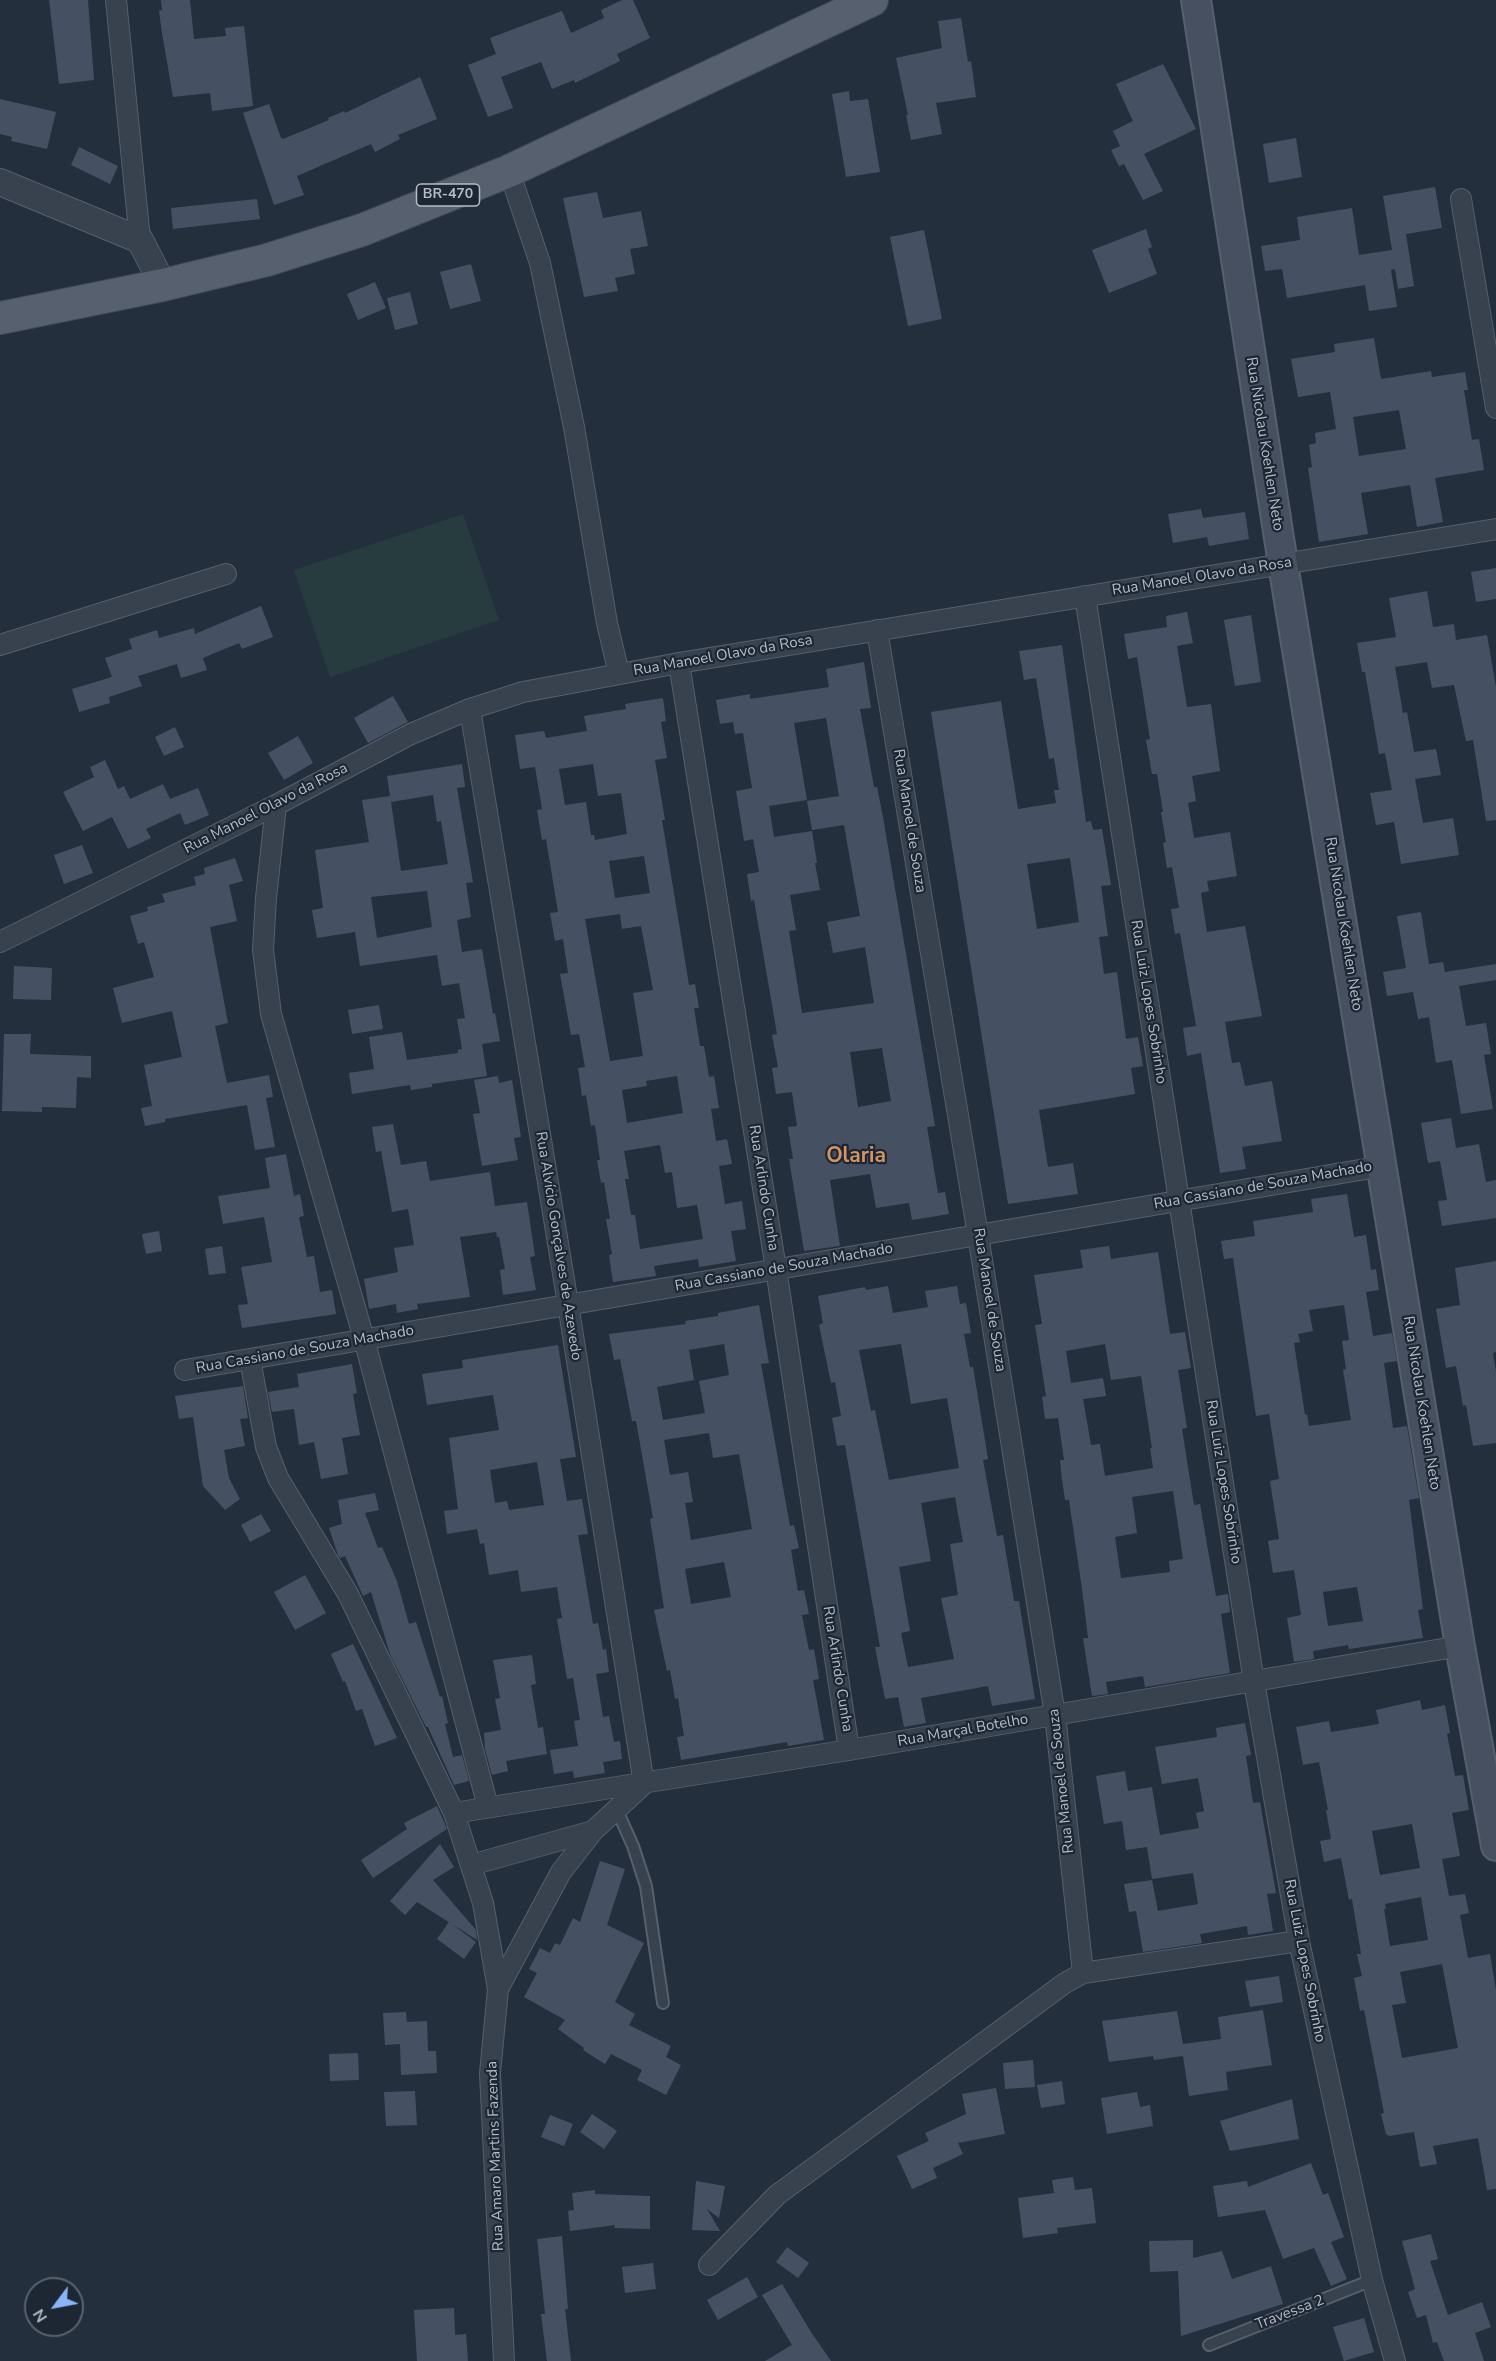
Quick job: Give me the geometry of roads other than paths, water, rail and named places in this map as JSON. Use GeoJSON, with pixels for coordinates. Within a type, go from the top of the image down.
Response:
{"type":"FeatureCollection","features":[{"type":"Feature","properties":{"kind":"main road","name":"BR-470"},"geometry":{"type":"LineString","coordinates":[[0,318],[163,285],[267,260],[362,230],[509,171],[872,0]]}},
{"type":"Feature","properties":{"kind":"main road","name":"Rua Nicolau Koehlen Neto"},"geometry":{"type":"LineString","coordinates":[[1196,0],[1283,564],[1460,1646],[1496,1846]]}},
{"type":"Feature","properties":{"kind":"street"},"geometry":{"type":"LineString","coordinates":[[116,0],[140,240],[163,285]]}},
{"type":"Feature","properties":{"kind":"street"},"geometry":{"type":"LineString","coordinates":[[509,171],[540,263],[574,427],[607,623],[619,674]]}},
{"type":"Feature","properties":{"kind":"street"},"geometry":{"type":"LineString","coordinates":[[0,182],[140,240]]}},
{"type":"Feature","properties":{"kind":"street"},"geometry":{"type":"LineString","coordinates":[[1461,199],[1496,408]]}},
{"type":"Feature","properties":{"kind":"street","name":"Rua Manoel Olavo da Rosa"},"geometry":{"type":"LineString","coordinates":[[0,942],[276,805],[411,734],[470,709],[523,692],[680,663],[1496,529]]}},
{"type":"Feature","properties":{"kind":"street"},"geometry":{"type":"LineString","coordinates":[[0,645],[226,574]]}},
{"type":"Feature","properties":{"kind":"street","name":"Rua Luiz Lopes Sobrinho"},"geometry":{"type":"LineString","coordinates":[[1085,596],[1254,1682],[1299,1941],[1372,2280],[1395,2361]]}},
{"type":"Feature","properties":{"kind":"street","name":"Rua Manoel de Souza"},"geometry":{"type":"LineString","coordinates":[[877,630],[1055,1715],[1083,1972]]}},
{"type":"Feature","properties":{"kind":"street","name":"Rua Arlindo Cunha"},"geometry":{"type":"LineString","coordinates":[[680,663],[849,1750]]}},
{"type":"Feature","properties":{"kind":"street","name":"Rua Alvício Gonçalves de Azevedo"},"geometry":{"type":"LineString","coordinates":[[470,709],[644,1784]]}},
{"type":"Feature","properties":{"kind":"street"},"geometry":{"type":"LineString","coordinates":[[276,805],[263,950],[271,1014],[364,1340],[488,1807]]}},
{"type":"Feature","properties":{"kind":"street","name":"Rua Cassiano de Souza Machado"},"geometry":{"type":"LineString","coordinates":[[185,1370],[1383,1166]]}},
{"type":"Feature","properties":{"kind":"street"},"geometry":{"type":"LineString","coordinates":[[250,1359],[266,1447],[278,1478],[348,1594],[454,1813],[483,1903],[498,1989]]}},
{"type":"Feature","properties":{"kind":"street","name":"Rua Marçal Botelho"},"geometry":{"type":"LineString","coordinates":[[454,1813],[849,1750],[1460,1646]]}},
{"type":"Feature","properties":{"kind":"street","name":"Rua Amaro Martins Fazenda"},"geometry":{"type":"LineString","coordinates":[[504,2361],[490,2073],[498,1989],[561,1872],[593,1831],[644,1784]]}},
{"type":"Feature","properties":{"kind":"street"},"geometry":{"type":"LineString","coordinates":[[471,1865],[593,1831]]}},
{"type":"Feature","properties":{"kind":"street"},"geometry":{"type":"LineString","coordinates":[[709,2265],[777,2196],[1083,1972],[1299,1941]]}},
{"type":"Feature","properties":{"kind":"lane"},"geometry":{"type":"LineString","coordinates":[[616,1808],[633,1846],[646,1886],[663,2003]]}},
{"type":"Feature","properties":{"kind":"lane","name":"Travessa 2"},"geometry":{"type":"LineString","coordinates":[[1209,2345],[1372,2280]]}},
{"type":"Feature","properties":{"kind":"district","name":"Olaria"},"geometry":{"type":"Point","coordinates":[856,1157]}}]}
